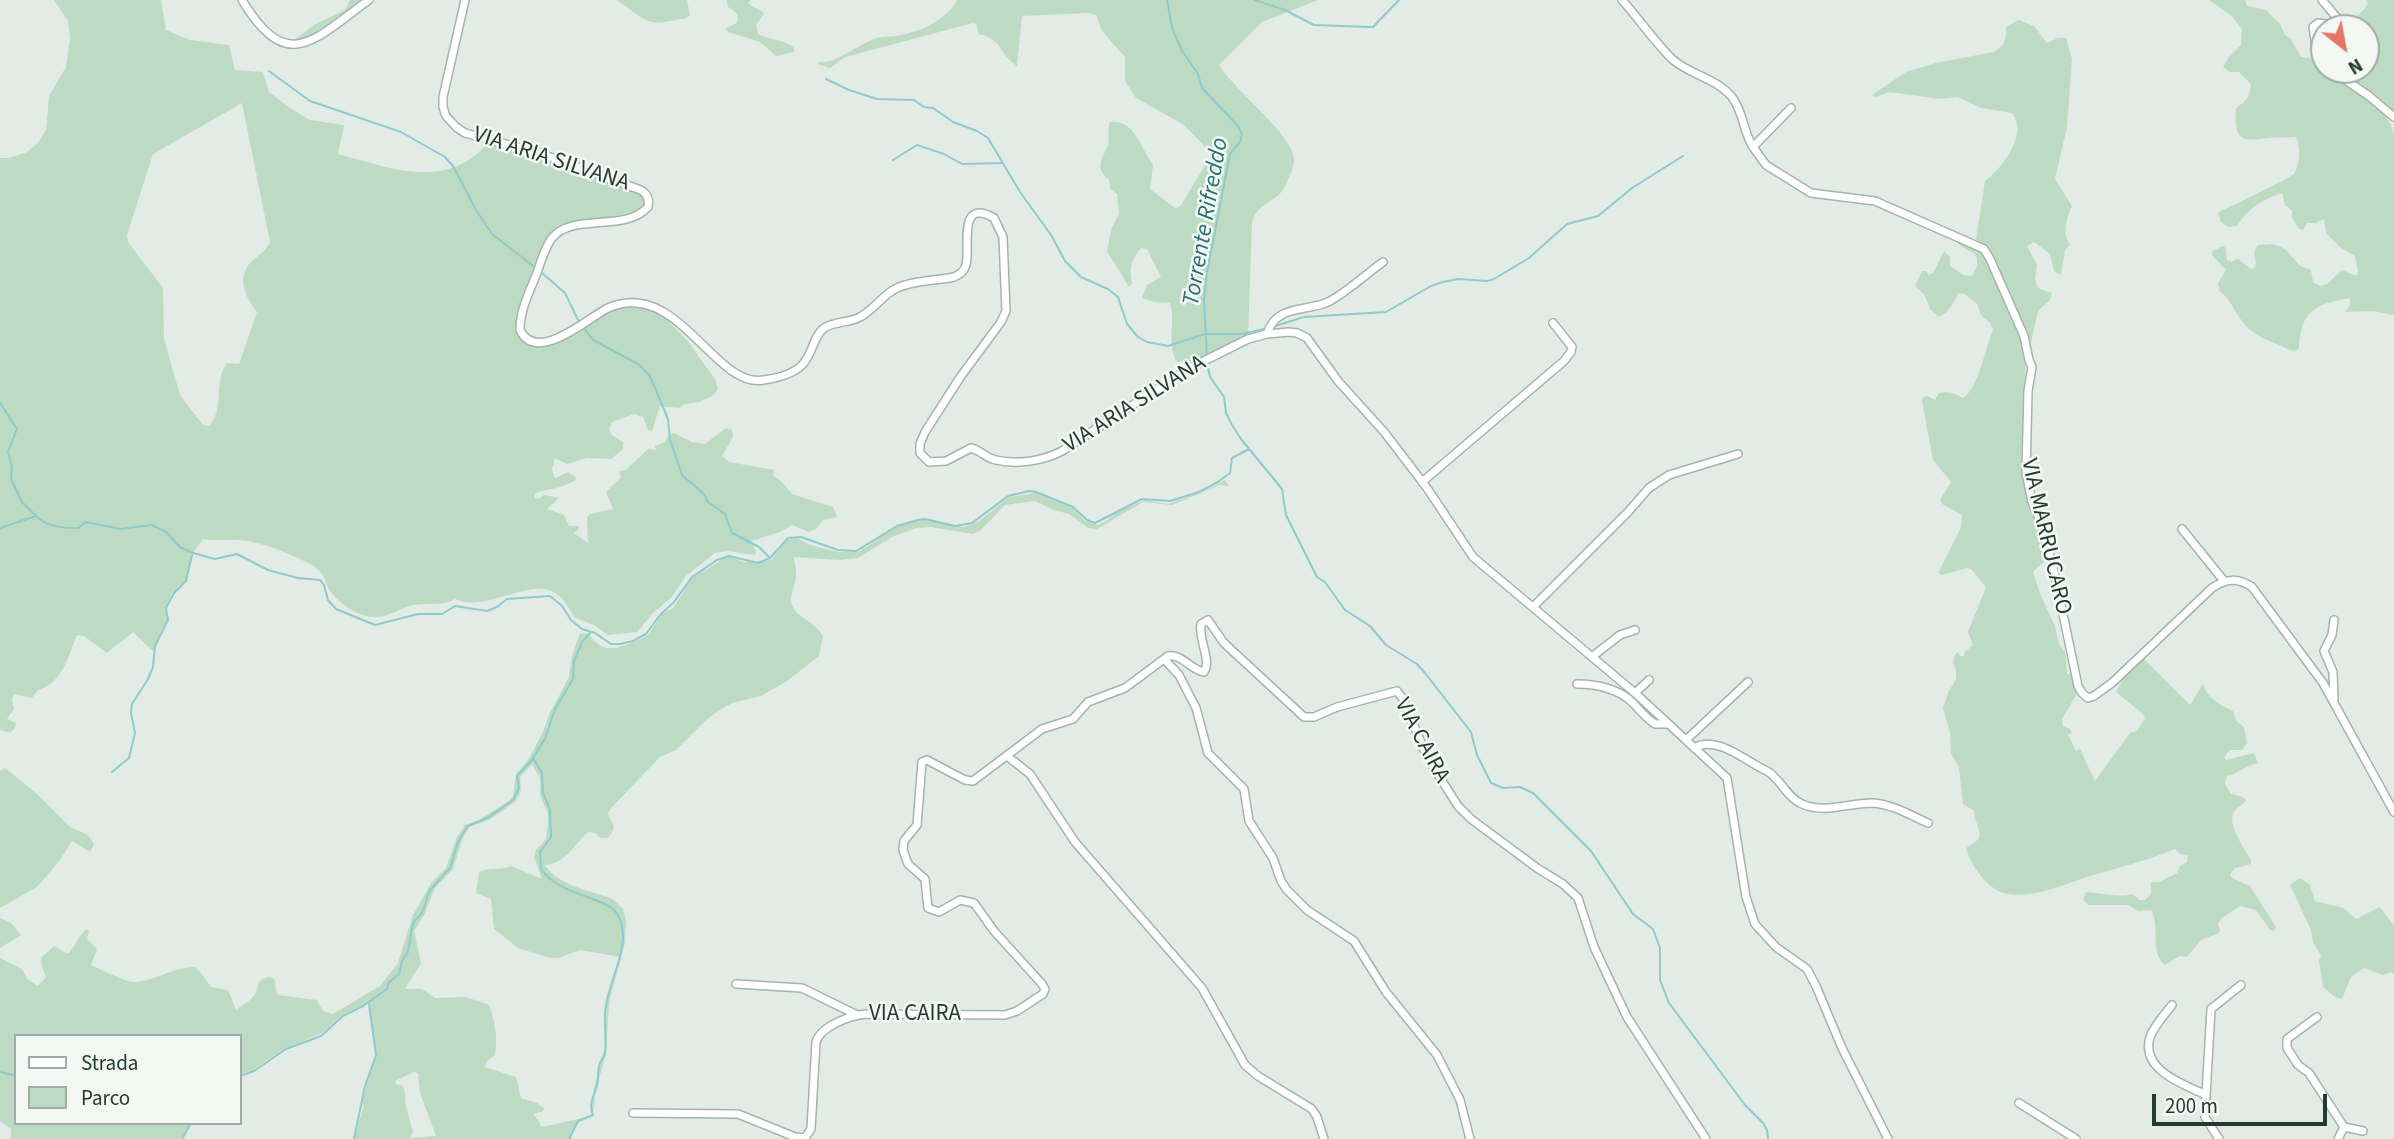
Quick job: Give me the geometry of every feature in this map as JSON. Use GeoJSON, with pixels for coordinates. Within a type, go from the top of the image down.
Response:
{"type":"FeatureCollection","features":[{"type":"Feature","properties":{"kind":"street"},"geometry":{"type":"LineString","coordinates":[[242,0],[272,37],[283,43],[297,45],[322,33],[369,0]]}},
{"type":"Feature","properties":{"kind":"street","name":"VIA ARIA SILVANA"},"geometry":{"type":"LineString","coordinates":[[466,0],[443,97],[443,107],[452,123],[470,135],[539,153],[638,189],[645,192],[649,201],[648,207],[640,214],[617,221],[569,227],[553,237],[521,315],[520,330],[528,340],[535,343],[550,341],[614,306],[640,303],[659,309],[678,320],[722,363],[741,377],[758,381],[783,375],[804,363],[818,335],[827,327],[862,316],[897,288],[960,274],[967,262],[968,220],[981,214],[994,218],[1002,232],[1006,312],[925,432],[919,449],[926,460],[941,463],[971,448],[999,461],[1046,458],[1062,451],[1188,369],[1235,346],[1267,334],[1297,333],[1311,341],[1338,381],[1385,433],[1422,482],[1474,557],[1594,656],[1727,778],[1746,897],[1755,924],[1776,947],[1807,969],[1842,1048],[1888,1139]]}},
{"type":"Feature","properties":{"kind":"street","name":"VIA MARRUCARO"},"geometry":{"type":"LineString","coordinates":[[1622,0],[1672,58],[1688,70],[1711,79],[1730,95],[1741,112],[1748,139],[1766,165],[1811,193],[1875,201],[1984,250],[1990,259],[2025,336],[2032,367],[2027,401],[2026,472],[2032,502],[2041,523],[2054,571],[2074,671],[2082,694],[2088,698],[2094,696],[2113,682],[2212,588],[2224,581]]}},
{"type":"Feature","properties":{"kind":"street"},"geometry":{"type":"LineString","coordinates":[[2322,0],[2333,14]]}},
{"type":"Feature","properties":{"kind":"street"},"geometry":{"type":"LineString","coordinates":[[2351,84],[2394,117]]}},
{"type":"Feature","properties":{"kind":"street"},"geometry":{"type":"LineString","coordinates":[[1754,147],[1791,108]]}},
{"type":"Feature","properties":{"kind":"street","name":"VIA ARIA SILVANA"},"geometry":{"type":"LineString","coordinates":[[1267,334],[1277,319],[1293,309],[1328,302],[1383,262]]}},
{"type":"Feature","properties":{"kind":"street"},"geometry":{"type":"LineString","coordinates":[[1422,482],[1564,361],[1572,346],[1553,323]]}},
{"type":"Feature","properties":{"kind":"street"},"geometry":{"type":"LineString","coordinates":[[1533,607],[1650,488],[1670,475],[1738,454]]}},
{"type":"Feature","properties":{"kind":"street"},"geometry":{"type":"LineString","coordinates":[[2182,529],[2224,581],[2244,581],[2252,587],[2290,636],[2323,683],[2394,812]]}},
{"type":"Feature","properties":{"kind":"street","name":"VIA CAIRA"},"geometry":{"type":"LineString","coordinates":[[633,1113],[738,1114],[795,1137],[805,1138],[811,1129],[816,1039],[825,1029],[856,1015],[1005,1015],[1017,1011],[1044,992],[1042,984],[994,931],[974,903],[960,900],[939,912],[928,908],[925,880],[910,867],[903,855],[904,841],[917,824],[923,761],[927,760],[971,781],[982,776],[1042,729],[1073,719],[1088,702],[1125,688],[1164,659],[1175,656],[1204,672],[1207,663],[1199,632],[1201,624],[1208,620],[1224,643],[1304,716],[1314,717],[1337,707],[1397,691],[1403,699],[1427,757],[1458,806],[1578,898],[1594,947],[1627,1017],[1704,1138]]}},
{"type":"Feature","properties":{"kind":"street"},"geometry":{"type":"LineString","coordinates":[[2334,620],[2332,635],[2324,651],[2333,672],[2334,704]]}},
{"type":"Feature","properties":{"kind":"street"},"geometry":{"type":"LineString","coordinates":[[1594,656],[1620,635],[1635,630]]}},
{"type":"Feature","properties":{"kind":"street"},"geometry":{"type":"LineString","coordinates":[[1164,659],[1179,675],[1196,708],[1208,753],[1244,789],[1249,821],[1273,859],[1281,881],[1307,910],[1360,948],[1387,992],[1437,1055],[1460,1100],[1470,1139]]}},
{"type":"Feature","properties":{"kind":"street"},"geometry":{"type":"LineString","coordinates":[[1635,693],[1649,680]]}},
{"type":"Feature","properties":{"kind":"street"},"geometry":{"type":"LineString","coordinates":[[1686,740],[1748,682]]}},
{"type":"Feature","properties":{"kind":"street","name":"VIA ARIA SILVANA"},"geometry":{"type":"LineString","coordinates":[[1577,684],[1614,690],[1633,703],[1654,724],[1668,724]]}},
{"type":"Feature","properties":{"kind":"street"},"geometry":{"type":"LineString","coordinates":[[1694,748],[1707,743],[1721,747],[1772,774],[1800,803],[1836,809],[1871,803],[1885,805],[1928,823]]}},
{"type":"Feature","properties":{"kind":"street"},"geometry":{"type":"LineString","coordinates":[[1007,756],[1030,774],[1076,842],[1202,988],[1245,1065],[1312,1109],[1324,1139]]}},
{"type":"Feature","properties":{"kind":"street","name":"VIA CAIRA"},"geometry":{"type":"LineString","coordinates":[[736,984],[802,988],[856,1015]]}},
{"type":"Feature","properties":{"kind":"street"},"geometry":{"type":"LineString","coordinates":[[2219,1139],[2205,1117],[2211,1009],[2241,985]]}},
{"type":"Feature","properties":{"kind":"street"},"geometry":{"type":"LineString","coordinates":[[2172,1005],[2150,1037],[2150,1051],[2159,1072],[2206,1094]]}},
{"type":"Feature","properties":{"kind":"street"},"geometry":{"type":"LineString","coordinates":[[2317,1017],[2287,1039],[2287,1048],[2298,1065],[2309,1073],[2344,1127],[2363,1131]]}},
{"type":"Feature","properties":{"kind":"street"},"geometry":{"type":"LineString","coordinates":[[2019,1104],[2076,1139]]}},
{"type":"Feature","properties":{"kind":"street"},"geometry":{"type":"LineString","coordinates":[[2338,1139],[2344,1127]]}},
{"type":"Feature","properties":{"kind":"green space"},"geometry":{"type":"Polygon","coordinates":[[[54,0],[161,0],[166,30],[190,40],[229,45],[235,70],[263,72],[269,92],[310,120],[344,125],[338,154],[398,170],[436,171],[455,167],[489,142],[531,152],[640,191],[646,199],[638,212],[567,224],[551,233],[518,314],[519,333],[528,344],[553,343],[588,325],[606,311],[626,305],[651,308],[686,339],[715,379],[718,389],[712,396],[679,408],[660,406],[652,431],[648,430],[643,417],[634,414],[612,422],[609,429],[612,435],[623,442],[623,449],[611,459],[587,458],[567,464],[555,458],[552,469],[554,477],[568,472],[576,478],[575,481],[538,492],[535,498],[544,495],[559,498],[547,509],[564,515],[569,526],[579,526],[574,533],[588,543],[587,517],[613,509],[606,492],[621,477],[619,471],[626,470],[648,449],[656,450],[655,446],[665,442],[668,436],[674,433],[692,442],[705,444],[726,428],[732,430],[733,437],[722,456],[729,462],[774,470],[773,476],[792,494],[833,507],[837,517],[823,520],[816,529],[809,532],[792,525],[780,532],[751,541],[755,555],[728,551],[715,553],[686,576],[671,598],[653,613],[637,632],[608,635],[594,625],[575,618],[558,595],[536,589],[481,602],[455,599],[445,603],[409,606],[383,616],[366,616],[339,601],[319,570],[298,558],[248,541],[203,539],[192,554],[186,580],[172,593],[165,609],[168,622],[162,628],[154,652],[133,632],[107,653],[84,636],[77,635],[64,668],[53,681],[38,690],[32,698],[14,694],[14,709],[7,719],[16,723],[15,728],[10,733],[0,730],[0,158],[27,152],[38,143],[46,130],[49,96],[66,67],[70,38],[68,21],[54,0]],[[242,103],[153,154],[127,235],[128,242],[163,288],[164,339],[180,395],[203,425],[209,426],[214,419],[223,370],[227,363],[239,364],[257,312],[244,288],[246,269],[270,242],[242,103]]]}},
{"type":"Feature","properties":{"kind":"green space"},"geometry":{"type":"Polygon","coordinates":[[[350,0],[365,0],[309,40],[294,40],[314,25],[345,10],[350,0]]]}},
{"type":"Feature","properties":{"kind":"green space"},"geometry":{"type":"Polygon","coordinates":[[[616,0],[687,0],[690,15],[665,22],[649,21],[616,0]]]}},
{"type":"Feature","properties":{"kind":"green space"},"geometry":{"type":"Polygon","coordinates":[[[727,0],[751,0],[748,3],[764,14],[756,25],[758,34],[785,43],[794,48],[794,52],[776,56],[760,42],[728,32],[726,28],[737,23],[738,17],[735,11],[728,7],[727,0]]]}},
{"type":"Feature","properties":{"kind":"green space"},"geometry":{"type":"Polygon","coordinates":[[[957,0],[1318,0],[1262,22],[1219,65],[1273,124],[1291,148],[1294,158],[1293,168],[1282,190],[1259,210],[1252,223],[1248,337],[1188,366],[1182,361],[1177,362],[1172,348],[1170,303],[1142,298],[1147,285],[1161,277],[1147,249],[1141,248],[1133,261],[1132,284],[1129,287],[1107,251],[1112,227],[1119,214],[1117,194],[1110,189],[1109,180],[1101,167],[1108,145],[1110,122],[1126,125],[1136,136],[1153,165],[1150,189],[1176,209],[1212,154],[1184,125],[1136,98],[1125,81],[1125,57],[1102,31],[1096,15],[1087,13],[1022,16],[1017,66],[992,39],[979,34],[976,24],[973,23],[845,57],[830,68],[817,64],[839,57],[880,37],[922,29],[946,14],[957,0]]]}},
{"type":"Feature","properties":{"kind":"green space"},"geometry":{"type":"Polygon","coordinates":[[[2209,0],[2245,0],[2247,6],[2266,10],[2280,24],[2301,57],[2310,58],[2310,84],[2346,84],[2365,95],[2381,108],[2394,133],[2394,315],[2373,311],[2345,312],[2350,305],[2350,298],[2327,303],[2306,318],[2302,326],[2299,349],[2296,350],[2264,338],[2246,326],[2219,291],[2218,283],[2226,270],[2212,255],[2212,251],[2223,246],[2226,248],[2227,260],[2231,262],[2238,259],[2251,269],[2255,268],[2255,250],[2258,245],[2279,246],[2300,266],[2311,270],[2313,282],[2320,286],[2327,284],[2342,270],[2356,276],[2358,272],[2355,256],[2341,248],[2326,233],[2324,219],[2307,223],[2303,230],[2299,229],[2292,218],[2292,210],[2285,205],[2282,193],[2256,205],[2237,226],[2228,227],[2221,222],[2218,214],[2220,211],[2294,174],[2298,166],[2299,151],[2296,137],[2250,140],[2240,136],[2238,132],[2236,108],[2247,98],[2251,84],[2239,72],[2230,72],[2223,67],[2241,45],[2242,29],[2232,16],[2209,0]]]}},
{"type":"Feature","properties":{"kind":"green space"},"geometry":{"type":"Polygon","coordinates":[[[2366,0],[2394,0],[2394,114],[2354,84],[2380,84],[2380,14],[2359,14],[2368,3],[2366,0]]]}},
{"type":"Feature","properties":{"kind":"green space"},"geometry":{"type":"Polygon","coordinates":[[[2019,20],[2034,26],[2047,43],[2066,38],[2072,59],[2067,127],[2055,179],[2072,206],[2066,226],[2070,245],[2065,250],[2061,275],[2054,271],[2050,254],[2034,242],[2027,246],[2037,265],[2037,286],[2052,293],[2050,300],[2038,311],[2030,347],[2027,332],[1993,257],[1986,246],[1976,239],[1985,181],[1999,168],[2015,140],[2016,121],[2012,113],[1981,108],[1958,97],[1939,99],[1890,92],[1875,97],[1872,95],[1906,72],[1993,52],[2004,42],[2006,27],[2019,20]]]}},
{"type":"Feature","properties":{"kind":"green space"},"geometry":{"type":"Polygon","coordinates":[[[1957,240],[1983,252],[2022,336],[2026,353],[2021,462],[2049,557],[2033,572],[2055,626],[2059,644],[2065,652],[2067,674],[2074,675],[2078,692],[2062,719],[2063,726],[2070,729],[2072,733],[2068,735],[2076,751],[2080,749],[2095,781],[2130,733],[2137,731],[2145,718],[2116,692],[2125,676],[2143,658],[2190,705],[2203,684],[2211,697],[2233,711],[2237,722],[2244,727],[2247,743],[2242,750],[2230,750],[2224,757],[2226,760],[2254,753],[2258,763],[2227,776],[2225,781],[2231,794],[2246,800],[2234,812],[2232,823],[2251,860],[2251,864],[2235,868],[2230,874],[2232,878],[2250,886],[2276,927],[2274,931],[2270,930],[2256,910],[2240,906],[2218,923],[2220,931],[2217,934],[2201,940],[2187,957],[2179,956],[2165,965],[2157,954],[2154,916],[2151,910],[2138,911],[2128,905],[2089,905],[2083,900],[2086,892],[2133,894],[2139,900],[2145,900],[2151,894],[2151,882],[2159,882],[2177,873],[2180,866],[2187,862],[2188,855],[2180,854],[2175,849],[2048,890],[2018,895],[2001,892],[1987,883],[1968,855],[1966,848],[1979,839],[1979,832],[1974,811],[1963,804],[1959,768],[1951,753],[1950,733],[1943,708],[1956,679],[1953,662],[1955,654],[1958,652],[1960,656],[1964,656],[1973,645],[1968,632],[1986,587],[1971,569],[1942,575],[1938,573],[1961,527],[1962,515],[1942,504],[1940,500],[1951,482],[1933,460],[1922,401],[1923,397],[1927,396],[1935,400],[1939,393],[1951,393],[1963,398],[1968,393],[1977,378],[1993,330],[1981,315],[1977,304],[1965,294],[1958,293],[1951,307],[1939,317],[1930,309],[1924,294],[1915,286],[1922,271],[1929,275],[1933,273],[1944,251],[1950,257],[1950,266],[1963,275],[1972,276],[1977,265],[1975,254],[1960,245],[1957,240]]]}},
{"type":"Feature","properties":{"kind":"green space"},"geometry":{"type":"Polygon","coordinates":[[[1225,480],[1229,486],[1220,485],[1172,505],[1143,502],[1097,529],[1088,528],[1069,514],[1035,501],[1005,505],[981,530],[973,534],[931,527],[916,528],[892,537],[858,558],[839,560],[794,557],[796,579],[792,605],[796,612],[823,636],[819,656],[787,681],[761,696],[732,703],[706,720],[676,750],[660,757],[612,807],[608,813],[614,827],[608,838],[588,832],[564,857],[545,865],[559,879],[614,900],[623,909],[626,920],[625,943],[609,1002],[606,1054],[595,1093],[593,1116],[577,1123],[571,1139],[354,1139],[376,1054],[369,1002],[342,1015],[322,1033],[284,1049],[251,1071],[242,1073],[242,1034],[14,1034],[14,1125],[189,1125],[181,1139],[11,1139],[11,1129],[0,1121],[0,958],[22,969],[27,979],[38,986],[46,977],[41,958],[54,946],[68,954],[87,929],[87,939],[97,949],[91,965],[133,982],[195,967],[211,987],[228,990],[236,1010],[254,996],[260,981],[270,977],[275,980],[278,995],[317,1000],[323,1011],[333,1014],[380,986],[398,963],[413,915],[431,883],[446,868],[457,837],[465,825],[477,821],[513,796],[516,774],[528,760],[569,677],[572,656],[580,633],[588,634],[606,648],[617,648],[639,640],[648,635],[662,614],[673,608],[692,578],[728,556],[743,562],[772,559],[787,540],[797,538],[810,545],[838,552],[861,551],[889,530],[917,519],[963,527],[979,521],[1009,497],[1036,493],[1074,509],[1085,521],[1097,525],[1145,500],[1167,504],[1209,489],[1225,480]],[[532,764],[520,777],[521,791],[516,801],[491,819],[469,827],[453,869],[435,888],[414,931],[421,963],[405,989],[422,989],[435,998],[466,997],[489,1005],[496,1049],[495,1055],[487,1061],[485,1067],[516,1077],[521,1098],[544,1108],[534,1114],[542,1127],[592,1116],[593,1092],[605,1046],[607,1001],[620,957],[580,950],[550,958],[518,948],[494,929],[491,899],[476,893],[479,872],[487,870],[511,866],[542,879],[534,857],[536,850],[546,839],[548,823],[548,814],[540,795],[540,778],[532,764]],[[414,1072],[395,1081],[403,1086],[405,1093],[413,1132],[410,1138],[436,1136],[420,1093],[418,1073],[414,1072]]]}},
{"type":"Feature","properties":{"kind":"green space"},"geometry":{"type":"Polygon","coordinates":[[[5,768],[37,794],[70,827],[88,835],[94,844],[90,852],[72,841],[37,887],[0,908],[0,771],[5,768]]]}},
{"type":"Feature","properties":{"kind":"green space"},"geometry":{"type":"Polygon","coordinates":[[[2300,878],[2310,885],[2315,901],[2343,908],[2356,919],[2380,907],[2394,926],[2394,974],[2391,972],[2383,975],[2364,968],[2351,977],[2342,999],[2323,987],[2319,960],[2321,956],[2290,885],[2300,878]]]}},
{"type":"Feature","properties":{"kind":"green space"},"geometry":{"type":"Polygon","coordinates":[[[0,918],[11,923],[21,935],[0,948],[0,918]]]}},
{"type":"Feature","properties":{"kind":"waterway","name":"Torrente Rifreddo"},"geometry":{"type":"LineString","coordinates":[[1167,0],[1172,28],[1182,51],[1198,74],[1202,88],[1238,126],[1242,134],[1240,142],[1230,154],[1207,272],[1204,300],[1207,357]]}},
{"type":"Feature","properties":{"kind":"waterway"},"geometry":{"type":"LineString","coordinates":[[1255,0],[1285,10],[1314,25],[1369,27],[1373,27],[1399,0]]}},
{"type":"Feature","properties":{"kind":"waterway"},"geometry":{"type":"LineString","coordinates":[[269,71],[310,101],[401,132],[445,157],[453,166],[492,234],[533,266]]}},
{"type":"Feature","properties":{"kind":"waterway"},"geometry":{"type":"LineString","coordinates":[[826,79],[877,99],[914,100],[988,138],[1065,261],[1081,277],[1108,289],[1118,297],[1127,324],[1138,337],[1147,342],[1168,346],[1205,334],[1242,334],[1264,329]]}},
{"type":"Feature","properties":{"kind":"waterway"},"geometry":{"type":"LineString","coordinates":[[893,160],[917,145],[944,154],[962,164],[1002,163]]}},
{"type":"Feature","properties":{"kind":"waterway"},"geometry":{"type":"LineString","coordinates":[[1275,326],[1304,317],[1386,312],[1443,282],[1458,279],[1494,279],[1529,258],[1567,224],[1598,216],[1632,188],[1683,156]]}},
{"type":"Feature","properties":{"kind":"waterway"},"geometry":{"type":"LineString","coordinates":[[541,272],[565,293],[579,322]]}},
{"type":"Feature","properties":{"kind":"waterway"},"geometry":{"type":"LineString","coordinates":[[584,328],[593,340],[638,364],[650,376],[668,419],[670,439],[682,475],[704,494],[708,502],[725,514],[732,533],[759,547],[770,558]]}},
{"type":"Feature","properties":{"kind":"waterway","name":"Torrente Rifreddo"},"geometry":{"type":"LineString","coordinates":[[1207,363],[1210,377],[1224,397],[1226,413],[1231,423],[1282,489],[1286,515],[1317,577],[1325,582],[1345,610],[1370,626],[1386,645],[1417,664],[1425,673],[1471,732],[1477,755],[1491,783],[1503,788],[1520,787],[1533,793],[1591,851],[1633,914],[1653,929],[1660,948],[1660,980],[1669,1003],[1745,1105],[1763,1123],[1768,1139]]}},
{"type":"Feature","properties":{"kind":"waterway"},"geometry":{"type":"LineString","coordinates":[[0,403],[17,429],[8,452],[12,467],[11,479],[22,502],[35,515]]}},
{"type":"Feature","properties":{"kind":"waterway"},"geometry":{"type":"LineString","coordinates":[[0,528],[36,516],[50,525],[66,528],[78,528],[86,522],[120,529],[152,525],[166,532],[180,547],[193,553],[215,559],[237,554],[268,570],[298,578],[320,580],[328,600],[336,609],[375,625],[418,614],[442,614],[455,606],[487,611],[507,599],[550,596],[582,629],[595,633],[611,644],[620,644],[646,634],[692,577],[717,560],[729,556],[758,563],[770,558],[788,538],[801,537],[838,550],[856,551],[897,526],[918,520],[925,519],[955,526],[972,523],[1008,496],[1029,491],[1073,507],[1087,520],[1095,523],[1142,499],[1170,501],[1199,492],[1230,473],[1232,458],[1249,449]]}},
{"type":"Feature","properties":{"kind":"waterway"},"geometry":{"type":"LineString","coordinates":[[112,772],[129,758],[135,733],[132,704],[153,667],[155,646],[168,620],[166,608],[174,593],[186,581],[192,555]]}},
{"type":"Feature","properties":{"kind":"waterway"},"geometry":{"type":"LineString","coordinates":[[242,1075],[254,1071],[286,1049],[321,1036],[343,1016],[387,989],[389,982],[399,974],[402,961],[408,952],[413,923],[422,913],[430,890],[450,868],[464,832],[468,826],[489,817],[513,800],[519,788],[517,776],[531,761],[545,739],[555,709],[573,679],[574,661],[582,642],[590,633]]}},
{"type":"Feature","properties":{"kind":"waterway"},"geometry":{"type":"LineString","coordinates":[[533,758],[542,773],[543,793],[550,810],[551,837],[540,852],[541,869],[560,885],[612,909],[618,915],[622,926],[622,948],[606,1005],[605,1054],[599,1065],[598,1083],[592,1101],[593,1115],[578,1121],[569,1139]]}},
{"type":"Feature","properties":{"kind":"waterway"},"geometry":{"type":"LineString","coordinates":[[354,1139],[365,1086],[376,1055],[369,1004]]}},
{"type":"Feature","properties":{"kind":"waterway"},"geometry":{"type":"LineString","coordinates":[[0,1072],[14,1076]]}},
{"type":"Feature","properties":{"kind":"waterway"},"geometry":{"type":"LineString","coordinates":[[182,1139],[190,1125]]}}]}
